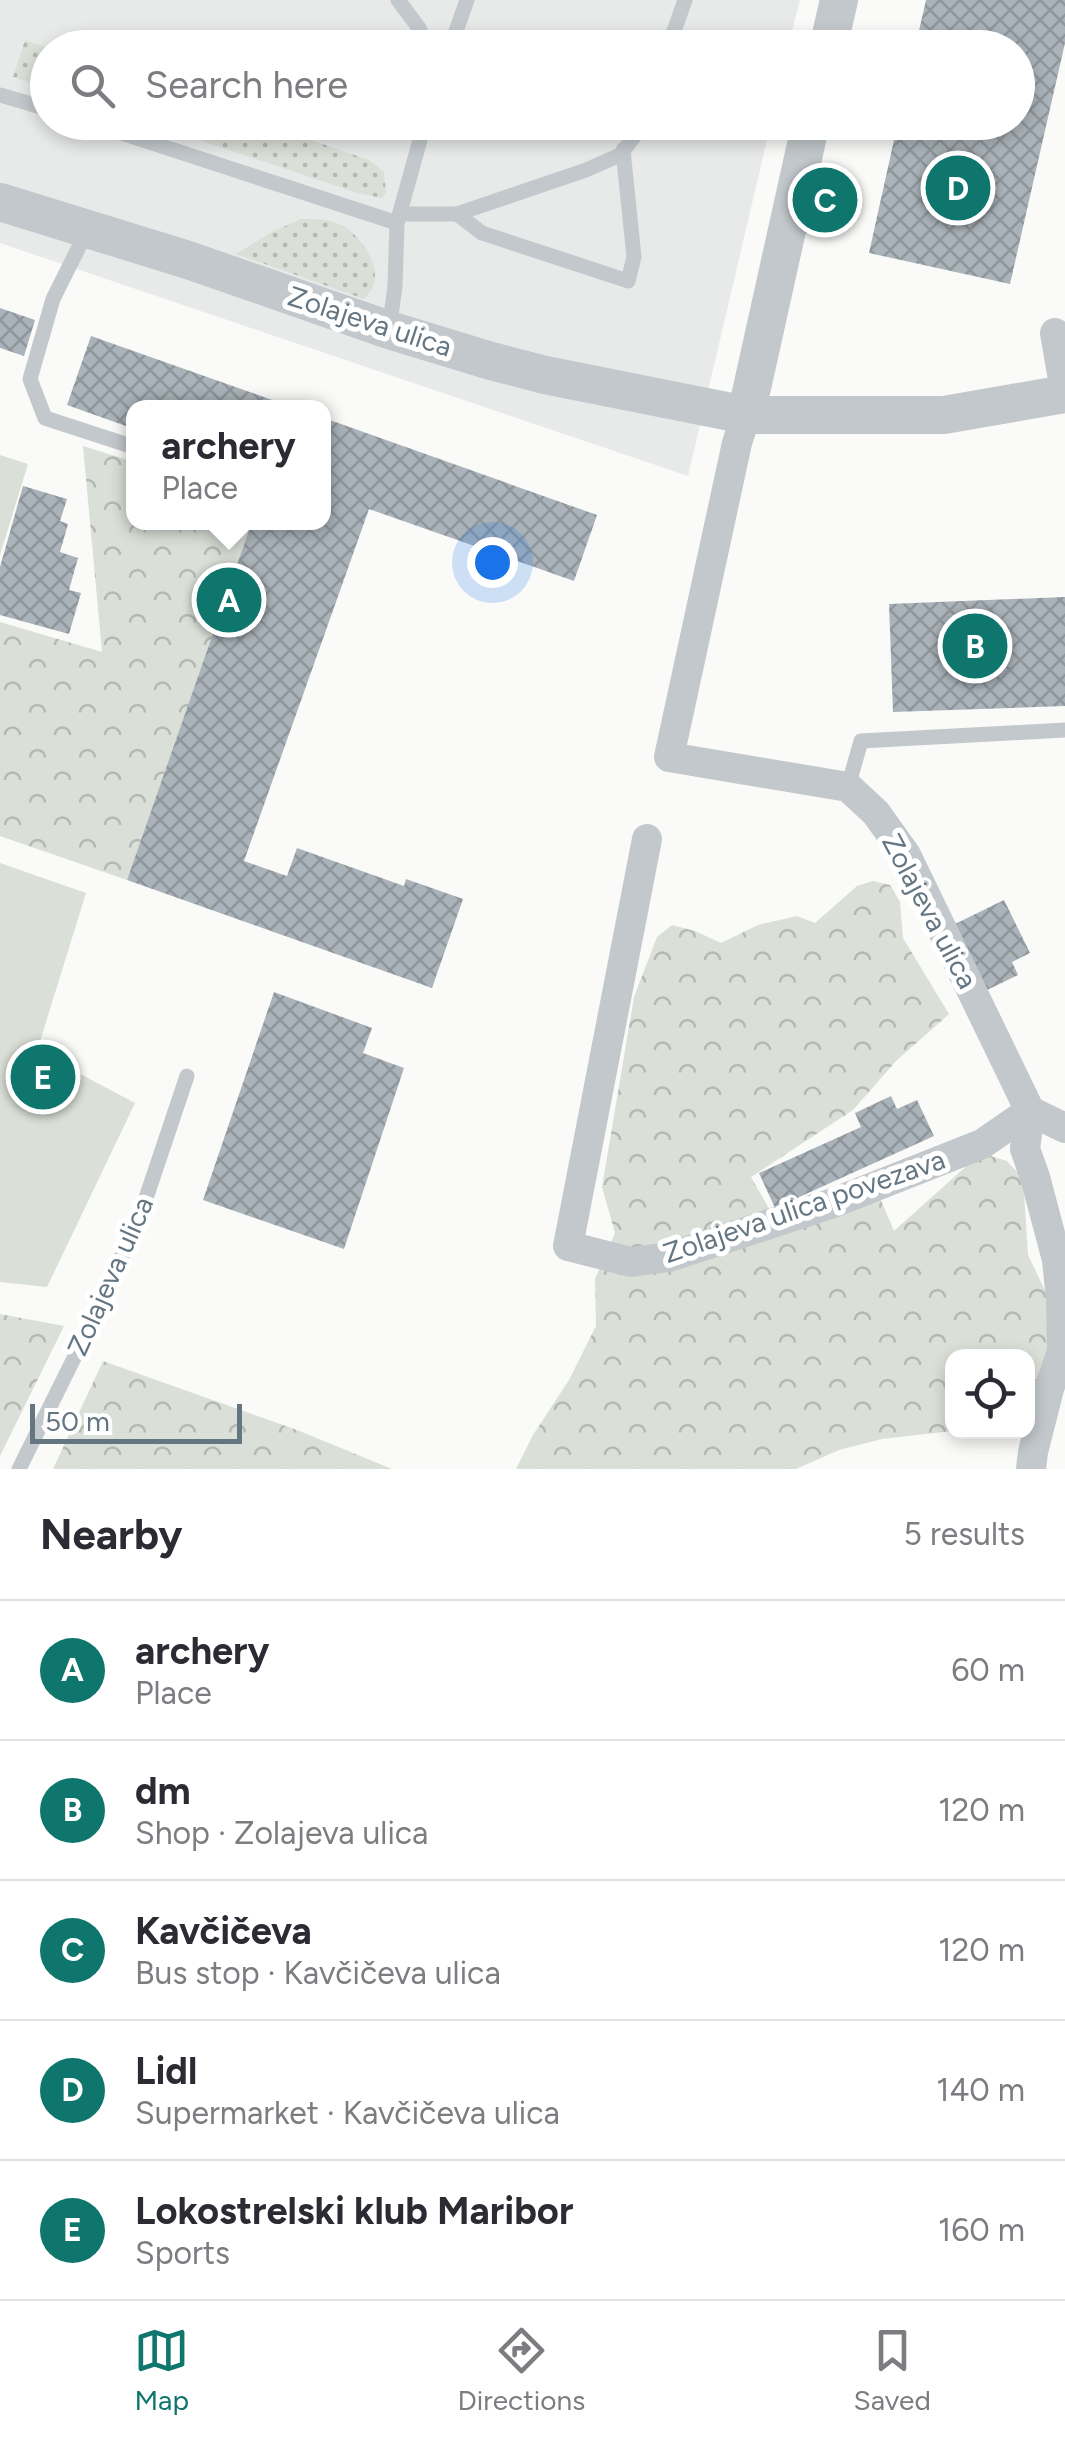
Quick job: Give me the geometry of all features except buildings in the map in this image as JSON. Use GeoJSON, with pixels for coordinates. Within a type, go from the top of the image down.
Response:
{"type":"FeatureCollection","features":[{"type":"Feature","properties":{"kind":"street"},"geometry":{"type":"LineString","coordinates":[[832,30],[838,0]]}},
{"type":"Feature","properties":{"kind":"street"},"geometry":{"type":"LineString","coordinates":[[807,140],[669,758],[848,787]]}},
{"type":"Feature","properties":{"kind":"street","name":"Zolajeva ulica"},"geometry":{"type":"LineString","coordinates":[[0,202],[188,260],[389,330],[545,375],[746,415],[944,415],[1065,392]]}},
{"type":"Feature","properties":{"kind":"street"},"geometry":{"type":"LineString","coordinates":[[1054,332],[1065,392]]}},
{"type":"Feature","properties":{"kind":"street","name":"Zolajeva ulica"},"geometry":{"type":"LineString","coordinates":[[848,787],[876,812],[906,855],[1030,1111]]}},
{"type":"Feature","properties":{"kind":"street","name":"Zolajeva ulica povezava"},"geometry":{"type":"LineString","coordinates":[[647,840],[568,1246],[631,1262],[669,1257],[833,1202],[982,1144],[1030,1111]]}},
{"type":"Feature","properties":{"kind":"street"},"geometry":{"type":"LineString","coordinates":[[1031,1469],[1048,1389],[1062,1351],[1062,1334],[1056,1260],[1026,1149],[1030,1111],[1065,1128]]}},
{"type":"Feature","properties":{"kind":"lane"},"geometry":{"type":"LineString","coordinates":[[398,0],[420,30]]}},
{"type":"Feature","properties":{"kind":"lane"},"geometry":{"type":"LineString","coordinates":[[456,30],[467,0]]}},
{"type":"Feature","properties":{"kind":"lane"},"geometry":{"type":"LineString","coordinates":[[674,30],[685,0]]}},
{"type":"Feature","properties":{"kind":"lane"},"geometry":{"type":"LineString","coordinates":[[0,95],[30,104]]}},
{"type":"Feature","properties":{"kind":"lane"},"geometry":{"type":"LineString","coordinates":[[146,140],[399,219],[458,214],[586,170],[620,155],[631,140]]}},
{"type":"Feature","properties":{"kind":"lane"},"geometry":{"type":"LineString","coordinates":[[389,330],[399,219],[419,140]]}},
{"type":"Feature","properties":{"kind":"lane"},"geometry":{"type":"LineString","coordinates":[[458,214],[482,233],[628,282],[634,257],[623,150]]}},
{"type":"Feature","properties":{"kind":"lane"},"geometry":{"type":"LineString","coordinates":[[88,229],[52,299],[30,380],[46,418],[126,444]]}},
{"type":"Feature","properties":{"kind":"lane"},"geometry":{"type":"LineString","coordinates":[[848,787],[861,740],[1065,730]]}},
{"type":"Feature","properties":{"kind":"lane","name":"Zolajeva ulica"},"geometry":{"type":"LineString","coordinates":[[20,1469],[140,1216],[187,1076]]}},
{"type":"Feature","properties":{"kind":"shaded area"},"geometry":{"type":"Polygon","coordinates":[[[0,0],[800,0],[792,30],[30,30],[30,140],[767,140],[688,476],[0,243],[0,0]]]}},
{"type":"Feature","properties":{"kind":"green space"},"geometry":{"type":"Polygon","coordinates":[[[25,40],[30,42],[30,83],[13,77],[25,40]]]}},
{"type":"Feature","properties":{"kind":"green space"},"geometry":{"type":"Polygon","coordinates":[[[199,140],[311,140],[369,160],[384,172],[386,192],[382,198],[199,140]]]}},
{"type":"Feature","properties":{"kind":"green space"},"geometry":{"type":"Polygon","coordinates":[[[301,219],[336,223],[361,243],[372,260],[375,278],[364,299],[236,254],[301,219]]]}},
{"type":"Feature","properties":{"kind":"green space"},"geometry":{"type":"Polygon","coordinates":[[[83,446],[126,459],[126,530],[250,530],[127,880],[0,836],[0,622],[102,652],[83,446]]]}},
{"type":"Feature","properties":{"kind":"green space"},"geometry":{"type":"Polygon","coordinates":[[[0,455],[28,464],[0,555],[0,455]]]}},
{"type":"Feature","properties":{"kind":"green space"},"geometry":{"type":"Polygon","coordinates":[[[0,863],[86,893],[37,1051],[135,1103],[47,1287],[0,1282],[0,863]]]}},
{"type":"Feature","properties":{"kind":"green space"},"geometry":{"type":"Polygon","coordinates":[[[873,881],[890,885],[900,902],[903,938],[949,1014],[896,1061],[853,1110],[751,1177],[783,1233],[880,1198],[894,1231],[981,1153],[1007,1161],[1023,1178],[1028,1255],[1053,1307],[1053,1353],[1036,1398],[1035,1349],[945,1349],[945,1432],[882,1439],[839,1450],[796,1469],[516,1469],[596,1326],[595,1279],[615,1233],[602,1187],[634,997],[657,937],[672,925],[721,943],[758,925],[797,916],[815,923],[857,886],[873,881]]]}},
{"type":"Feature","properties":{"kind":"green space"},"geometry":{"type":"Polygon","coordinates":[[[0,1314],[64,1326],[0,1456],[0,1314]]]}},
{"type":"Feature","properties":{"kind":"green space"},"geometry":{"type":"Polygon","coordinates":[[[103,1361],[297,1430],[392,1469],[53,1469],[103,1361]]]}},
{"type":"Feature","properties":{"kind":"place","name":"Lidl"},"geometry":{"type":"Point","coordinates":[958,188]}},
{"type":"Feature","properties":{"kind":"place","name":"Kavčičeva"},"geometry":{"type":"Point","coordinates":[825,200]}},
{"type":"Feature","properties":{"kind":"place","name":"archery"},"geometry":{"type":"Point","coordinates":[229,600]}},
{"type":"Feature","properties":{"kind":"place","name":"dm"},"geometry":{"type":"Point","coordinates":[975,646]}},
{"type":"Feature","properties":{"kind":"place","name":"Lokostrelski klub Maribor"},"geometry":{"type":"Point","coordinates":[43,1077]}}]}
